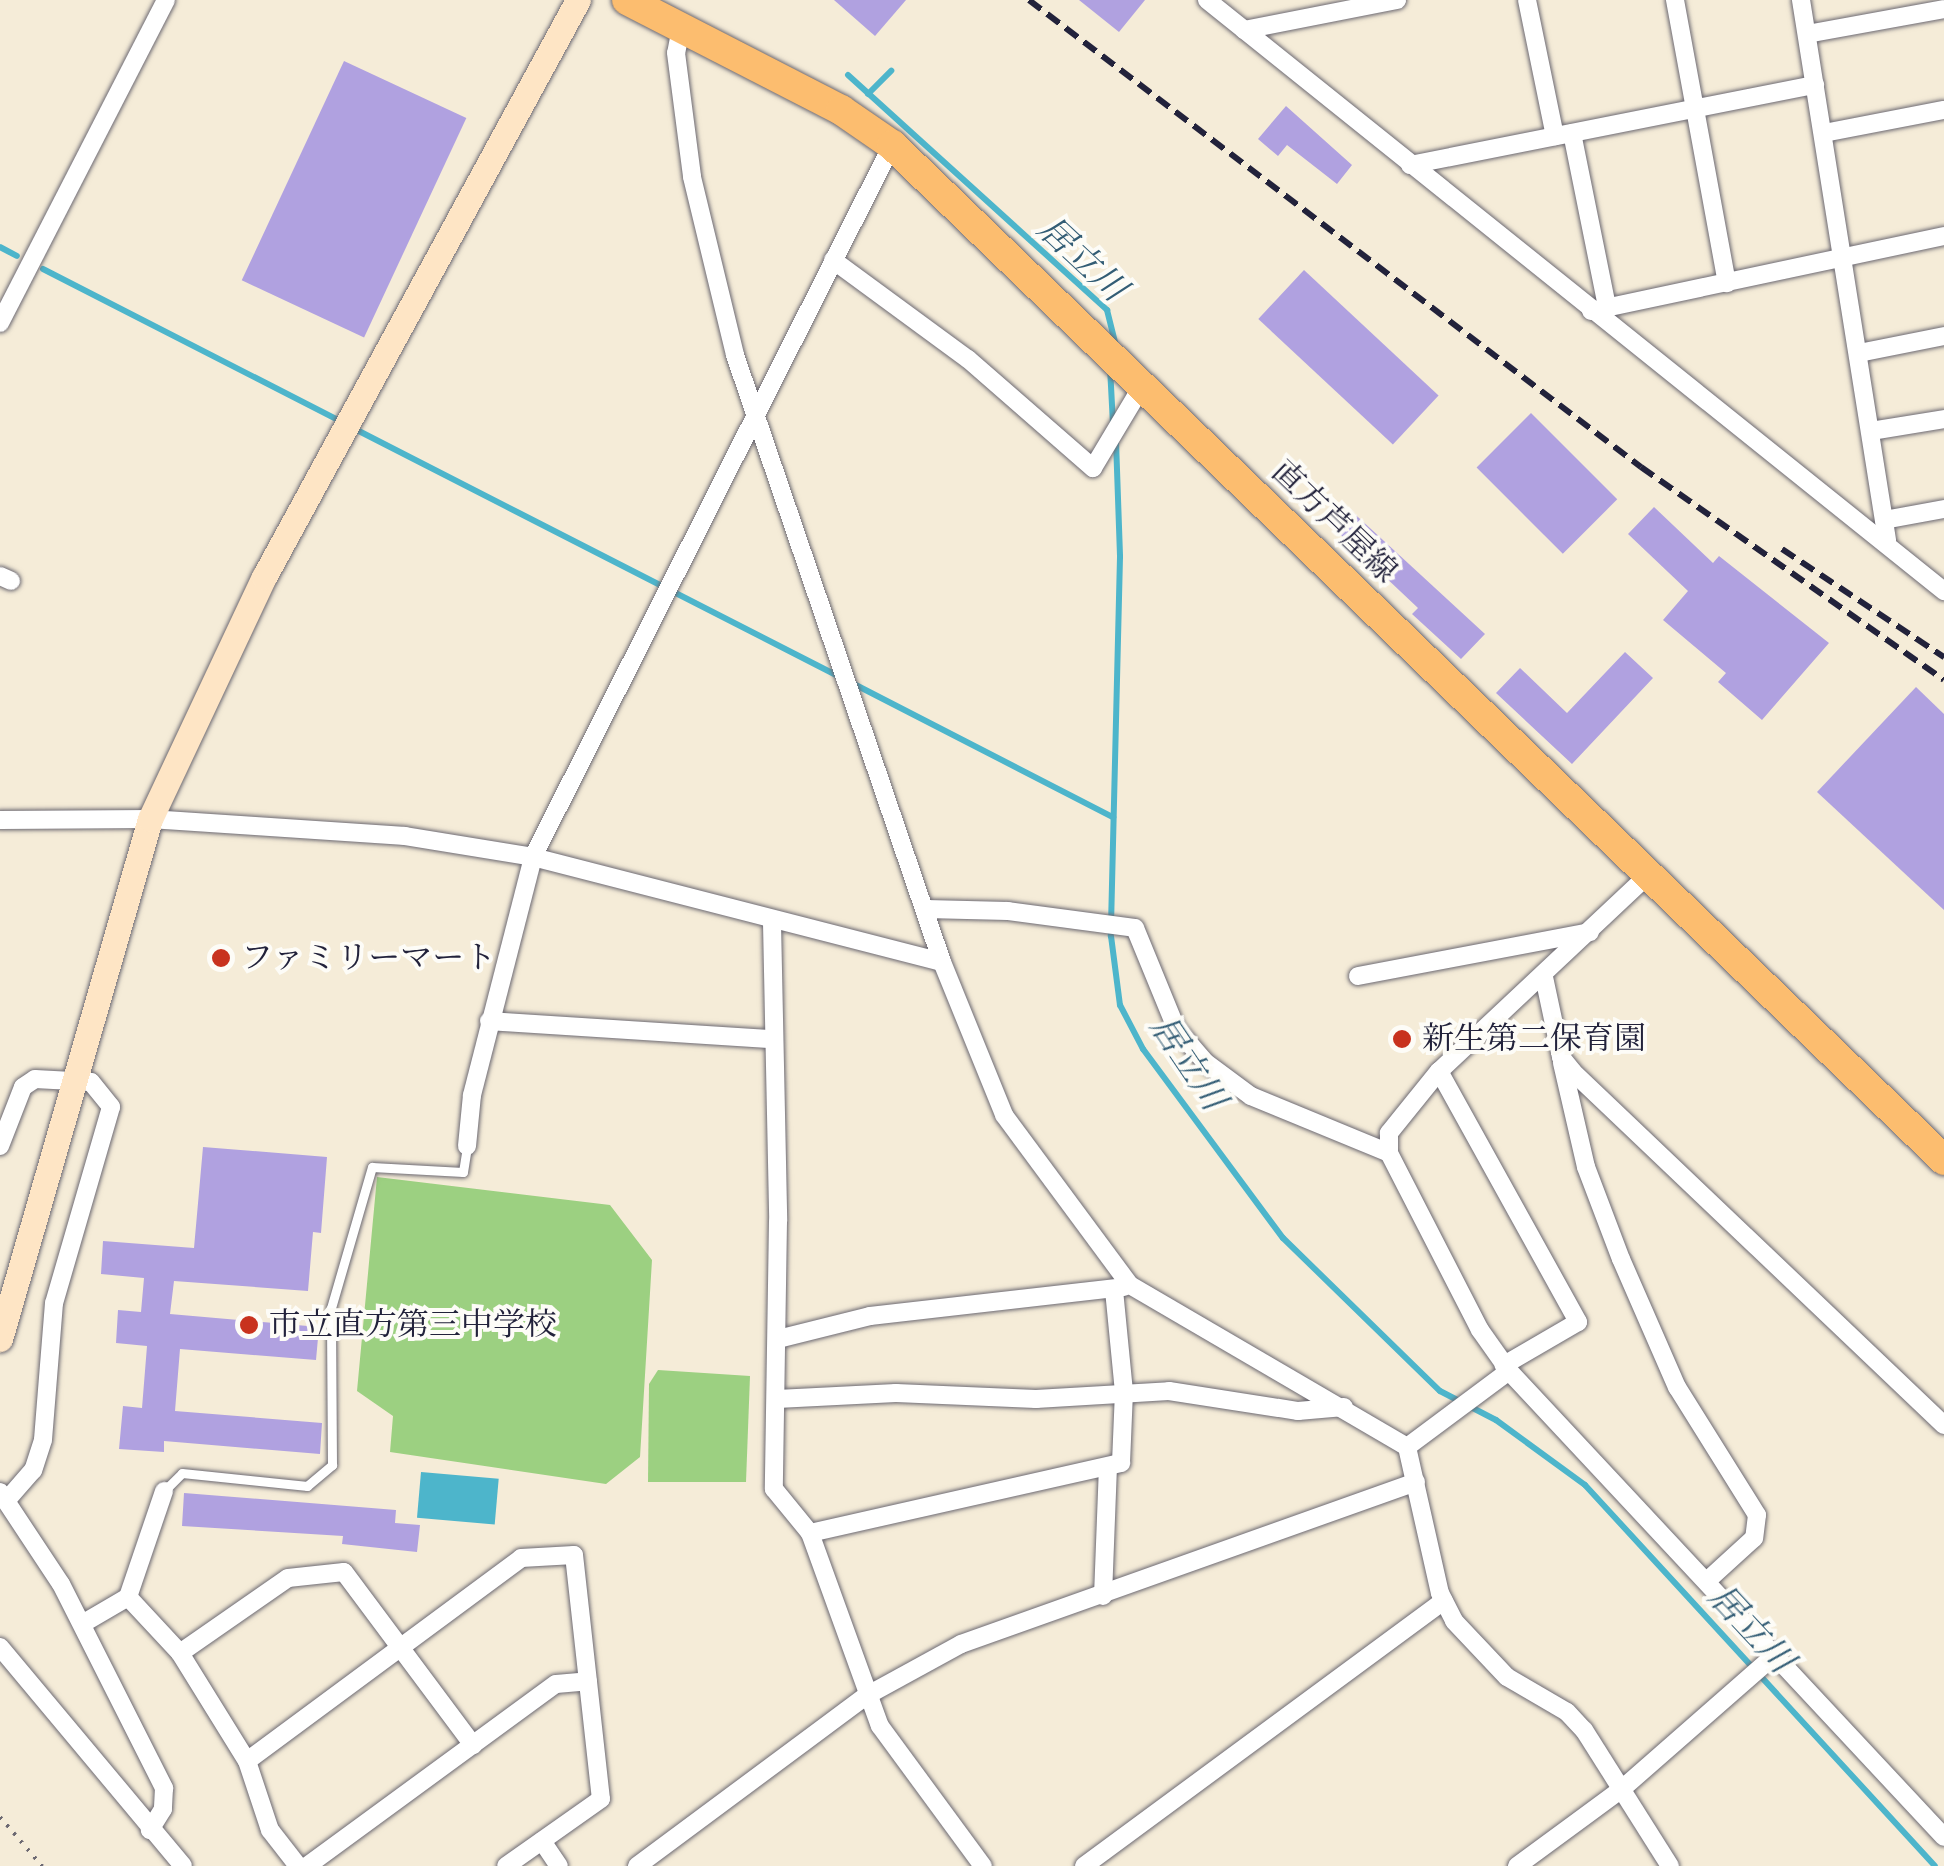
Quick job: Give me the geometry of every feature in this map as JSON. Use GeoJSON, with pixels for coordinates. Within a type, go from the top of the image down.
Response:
{"type":"FeatureCollection","features":[{"type":"Feature","properties":{"kind":"main road","name":"直方芦屋線"},"geometry":{"type":"LineString","coordinates":[[627,0],[840,110],[892,145],[1093,339],[1134,386],[1944,1160]]}},
{"type":"Feature","properties":{"kind":"street"},"geometry":{"type":"LineString","coordinates":[[0,323],[166,0]]}},
{"type":"Feature","properties":{"kind":"street"},"geometry":{"type":"LineString","coordinates":[[0,1339],[150,819],[264,577],[578,0]]}},
{"type":"Feature","properties":{"kind":"street"},"geometry":{"type":"LineString","coordinates":[[1207,0],[1410,165],[1599,309],[1770,456],[1887,540],[1944,591]]}},
{"type":"Feature","properties":{"kind":"street"},"geometry":{"type":"LineString","coordinates":[[1244,30],[1397,0]]}},
{"type":"Feature","properties":{"kind":"street"},"geometry":{"type":"LineString","coordinates":[[1527,0],[1564,134],[1599,309]]}},
{"type":"Feature","properties":{"kind":"street"},"geometry":{"type":"LineString","coordinates":[[1675,0],[1727,283]]}},
{"type":"Feature","properties":{"kind":"street"},"geometry":{"type":"LineString","coordinates":[[1801,0],[1887,540]]}},
{"type":"Feature","properties":{"kind":"street"},"geometry":{"type":"LineString","coordinates":[[1807,34],[1944,9]]}},
{"type":"Feature","properties":{"kind":"street"},"geometry":{"type":"LineString","coordinates":[[681,28],[676,54],[692,177],[754,416],[846,672],[942,962],[1004,1115],[1122,1287],[1344,1407],[1407,1447],[1444,1601],[1507,1678],[1568,1712],[1623,1788],[1670,1866]]}},
{"type":"Feature","properties":{"kind":"street"},"geometry":{"type":"LineString","coordinates":[[1410,165],[1816,84]]}},
{"type":"Feature","properties":{"kind":"street"},"geometry":{"type":"LineString","coordinates":[[1824,133],[1944,110]]}},
{"type":"Feature","properties":{"kind":"street"},"geometry":{"type":"LineString","coordinates":[[467,1146],[489,1021],[533,856],[892,145]]}},
{"type":"Feature","properties":{"kind":"street"},"geometry":{"type":"LineString","coordinates":[[1599,309],[1944,236]]}},
{"type":"Feature","properties":{"kind":"street"},"geometry":{"type":"LineString","coordinates":[[833,260],[968,359],[1093,468],[1134,386]]}},
{"type":"Feature","properties":{"kind":"street"},"geometry":{"type":"LineString","coordinates":[[1859,353],[1944,336]]}},
{"type":"Feature","properties":{"kind":"street"},"geometry":{"type":"LineString","coordinates":[[1870,431],[1944,419]]}},
{"type":"Feature","properties":{"kind":"street"},"geometry":{"type":"LineString","coordinates":[[1884,520],[1944,509]]}},
{"type":"Feature","properties":{"kind":"street"},"geometry":{"type":"LineString","coordinates":[[0,820],[150,819],[405,836],[533,856],[772,923],[942,962]]}},
{"type":"Feature","properties":{"kind":"street"},"geometry":{"type":"LineString","coordinates":[[1646,876],[1544,977],[1439,1071],[1388,1134],[1389,1153],[1507,1368],[1709,1578],[1773,1657],[1941,1826]]}},
{"type":"Feature","properties":{"kind":"street"},"geometry":{"type":"LineString","coordinates":[[926,909],[1008,910],[1140,932],[1176,1028],[1205,1062],[1250,1096],[1389,1153]]}},
{"type":"Feature","properties":{"kind":"street"},"geometry":{"type":"LineString","coordinates":[[772,923],[778,1340],[774,1490],[810,1533],[841,1606],[866,1696],[880,1726],[982,1866]]}},
{"type":"Feature","properties":{"kind":"street"},"geometry":{"type":"LineString","coordinates":[[1358,976],[1590,932]]}},
{"type":"Feature","properties":{"kind":"street"},"geometry":{"type":"LineString","coordinates":[[1544,977],[1586,1166],[1629,1277],[1677,1387],[1757,1515],[1754,1538],[1709,1578]]}},
{"type":"Feature","properties":{"kind":"street"},"geometry":{"type":"LineString","coordinates":[[489,1021],[771,1040]]}},
{"type":"Feature","properties":{"kind":"street"},"geometry":{"type":"LineString","coordinates":[[1561,1057],[1944,1425]]}},
{"type":"Feature","properties":{"kind":"street"},"geometry":{"type":"LineString","coordinates":[[1407,1447],[1507,1368],[1578,1322],[1439,1071]]}},
{"type":"Feature","properties":{"kind":"street"},"geometry":{"type":"LineString","coordinates":[[0,1146],[23,1087],[48,1076],[73,1089],[94,1084],[111,1108],[54,1304],[43,1440],[25,1484],[3,1496],[82,1624],[164,1788],[163,1810],[150,1830]]}},
{"type":"Feature","properties":{"kind":"street"},"geometry":{"type":"LineString","coordinates":[[778,1340],[870,1316],[1122,1287]]}},
{"type":"Feature","properties":{"kind":"street"},"geometry":{"type":"LineString","coordinates":[[810,1533],[1108,1468],[1125,1453],[1122,1287]]}},
{"type":"Feature","properties":{"kind":"street"},"geometry":{"type":"LineString","coordinates":[[776,1399],[896,1393],[1036,1399],[1124,1392],[1186,1393],[1298,1411],[1344,1407]]}},
{"type":"Feature","properties":{"kind":"street"},"geometry":{"type":"LineString","coordinates":[[1103,1596],[1108,1468]]}},
{"type":"Feature","properties":{"kind":"street"},"geometry":{"type":"LineString","coordinates":[[638,1866],[866,1696],[960,1644],[1416,1482]]}},
{"type":"Feature","properties":{"kind":"street"},"geometry":{"type":"LineString","coordinates":[[82,1624],[128,1597],[164,1491]]}},
{"type":"Feature","properties":{"kind":"street"},"geometry":{"type":"LineString","coordinates":[[247,1760],[521,1558],[574,1556],[601,1800],[506,1866]]}},
{"type":"Feature","properties":{"kind":"street"},"geometry":{"type":"LineString","coordinates":[[180,1654],[288,1578],[344,1572],[473,1745]]}},
{"type":"Feature","properties":{"kind":"street"},"geometry":{"type":"LineString","coordinates":[[128,1597],[180,1654],[247,1760],[270,1830],[298,1866]]}},
{"type":"Feature","properties":{"kind":"street"},"geometry":{"type":"LineString","coordinates":[[1084,1866],[1444,1601]]}},
{"type":"Feature","properties":{"kind":"street"},"geometry":{"type":"LineString","coordinates":[[0,1647],[182,1866]]}},
{"type":"Feature","properties":{"kind":"street"},"geometry":{"type":"LineString","coordinates":[[1517,1866],[1623,1788],[1773,1657]]}},
{"type":"Feature","properties":{"kind":"street"},"geometry":{"type":"LineString","coordinates":[[307,1866],[556,1684],[588,1681]]}},
{"type":"Feature","properties":{"kind":"street"},"geometry":{"type":"LineString","coordinates":[[542,1841],[559,1866]]}},
{"type":"Feature","properties":{"kind":"lane"},"geometry":{"type":"LineString","coordinates":[[164,1491],[182,1473],[307,1486],[332,1464],[331,1308],[372,1167],[464,1172],[467,1146]]}},
{"type":"Feature","properties":{"kind":"path"},"geometry":{"type":"LineString","coordinates":[[0,1817],[42,1866]]}},
{"type":"Feature","properties":{"kind":"green space"},"geometry":{"type":"Polygon","coordinates":[[[377,1177],[610,1205],[652,1260],[640,1457],[606,1484],[390,1452],[393,1416],[357,1391],[377,1177]]]}},
{"type":"Feature","properties":{"kind":"green space"},"geometry":{"type":"Polygon","coordinates":[[[658,1370],[750,1376],[746,1482],[648,1482],[649,1384],[658,1370]]]}},
{"type":"Feature","properties":{"kind":"water"},"geometry":{"type":"Polygon","coordinates":[[[421,1472],[499,1479],[495,1525],[417,1518],[421,1472]]]}},
{"type":"Feature","properties":{"kind":"building"},"geometry":{"type":"Polygon","coordinates":[[[834,0],[906,0],[875,36],[834,0]]]}},
{"type":"Feature","properties":{"kind":"building"},"geometry":{"type":"Polygon","coordinates":[[[1079,0],[1145,0],[1119,32],[1079,0]]]}},
{"type":"Feature","properties":{"kind":"building"},"geometry":{"type":"Polygon","coordinates":[[[344,61],[466,118],[364,337],[242,280],[344,61]]]}},
{"type":"Feature","properties":{"kind":"building"},"geometry":{"type":"Polygon","coordinates":[[[1286,106],[1352,165],[1337,184],[1287,145],[1278,156],[1258,139],[1286,106]]]}},
{"type":"Feature","properties":{"kind":"building"},"geometry":{"type":"Polygon","coordinates":[[[1304,270],[1439,395],[1393,444],[1258,319],[1304,270]]]}},
{"type":"Feature","properties":{"kind":"building"},"geometry":{"type":"Polygon","coordinates":[[[1531,413],[1617,499],[1563,554],[1477,467],[1531,413]]]}},
{"type":"Feature","properties":{"kind":"building"},"geometry":{"type":"Polygon","coordinates":[[[1346,506],[1485,634],[1461,659],[1412,614],[1418,608],[1329,524],[1346,506]]]}},
{"type":"Feature","properties":{"kind":"building"},"geometry":{"type":"Polygon","coordinates":[[[1654,507],[1713,563],[1719,556],[1829,643],[1762,720],[1718,682],[1726,673],[1663,620],[1688,591],[1628,534],[1654,507]]]}},
{"type":"Feature","properties":{"kind":"building"},"geometry":{"type":"Polygon","coordinates":[[[1625,652],[1653,678],[1572,764],[1496,693],[1520,668],[1567,713],[1625,652]]]}},
{"type":"Feature","properties":{"kind":"building"},"geometry":{"type":"Polygon","coordinates":[[[1916,687],[1944,714],[1944,910],[1817,792],[1916,687]]]}},
{"type":"Feature","properties":{"kind":"building"},"geometry":{"type":"Polygon","coordinates":[[[203,1147],[327,1157],[321,1233],[313,1232],[308,1291],[174,1281],[170,1314],[319,1327],[316,1360],[180,1349],[175,1411],[322,1423],[320,1454],[164,1441],[164,1452],[119,1449],[123,1406],[142,1408],[147,1346],[116,1343],[118,1310],[141,1312],[144,1278],[101,1274],[103,1241],[194,1248],[203,1147]]]}},
{"type":"Feature","properties":{"kind":"building"},"geometry":{"type":"Polygon","coordinates":[[[184,1493],[396,1510],[395,1523],[420,1525],[417,1552],[342,1544],[343,1536],[182,1526],[184,1493]]]}},
{"type":"Feature","properties":{"kind":"waterway","name":"居立川"},"geometry":{"type":"LineString","coordinates":[[868,94],[891,71]]}},
{"type":"Feature","properties":{"kind":"waterway","name":"居立川"},"geometry":{"type":"LineString","coordinates":[[848,75],[1107,310],[1116,346]]}},
{"type":"Feature","properties":{"kind":"waterway"},"geometry":{"type":"LineString","coordinates":[[0,247],[17,256]]}},
{"type":"Feature","properties":{"kind":"waterway"},"geometry":{"type":"LineString","coordinates":[[43,269],[340,421]]}},
{"type":"Feature","properties":{"kind":"waterway","name":"居立川"},"geometry":{"type":"LineString","coordinates":[[1110,367],[1113,424]]}},
{"type":"Feature","properties":{"kind":"waterway"},"geometry":{"type":"LineString","coordinates":[[351,427],[838,676]]}},
{"type":"Feature","properties":{"kind":"waterway","name":"居立川"},"geometry":{"type":"LineString","coordinates":[[1116,441],[1120,557],[1111,936],[1120,1005],[1143,1049],[1283,1238],[1440,1391],[1496,1420],[1585,1485],[1935,1866]]}},
{"type":"Feature","properties":{"kind":"waterway"},"geometry":{"type":"LineString","coordinates":[[850,682],[1113,817]]}},
{"type":"Feature","properties":{"kind":"railway"},"geometry":{"type":"LineString","coordinates":[[1029,0],[1641,467],[1944,680]]}},
{"type":"Feature","properties":{"kind":"railway"},"geometry":{"type":"LineString","coordinates":[[1782,549],[1944,657]]}},
{"type":"Feature","properties":{"kind":"place","name":"ファミリーマート"},"geometry":{"type":"Point","coordinates":[221,958]}},
{"type":"Feature","properties":{"kind":"place","name":"新生第二保育園"},"geometry":{"type":"Point","coordinates":[1402,1039]}},
{"type":"Feature","properties":{"kind":"place","name":"市立直方第三中学校"},"geometry":{"type":"Point","coordinates":[249,1325]}}]}
